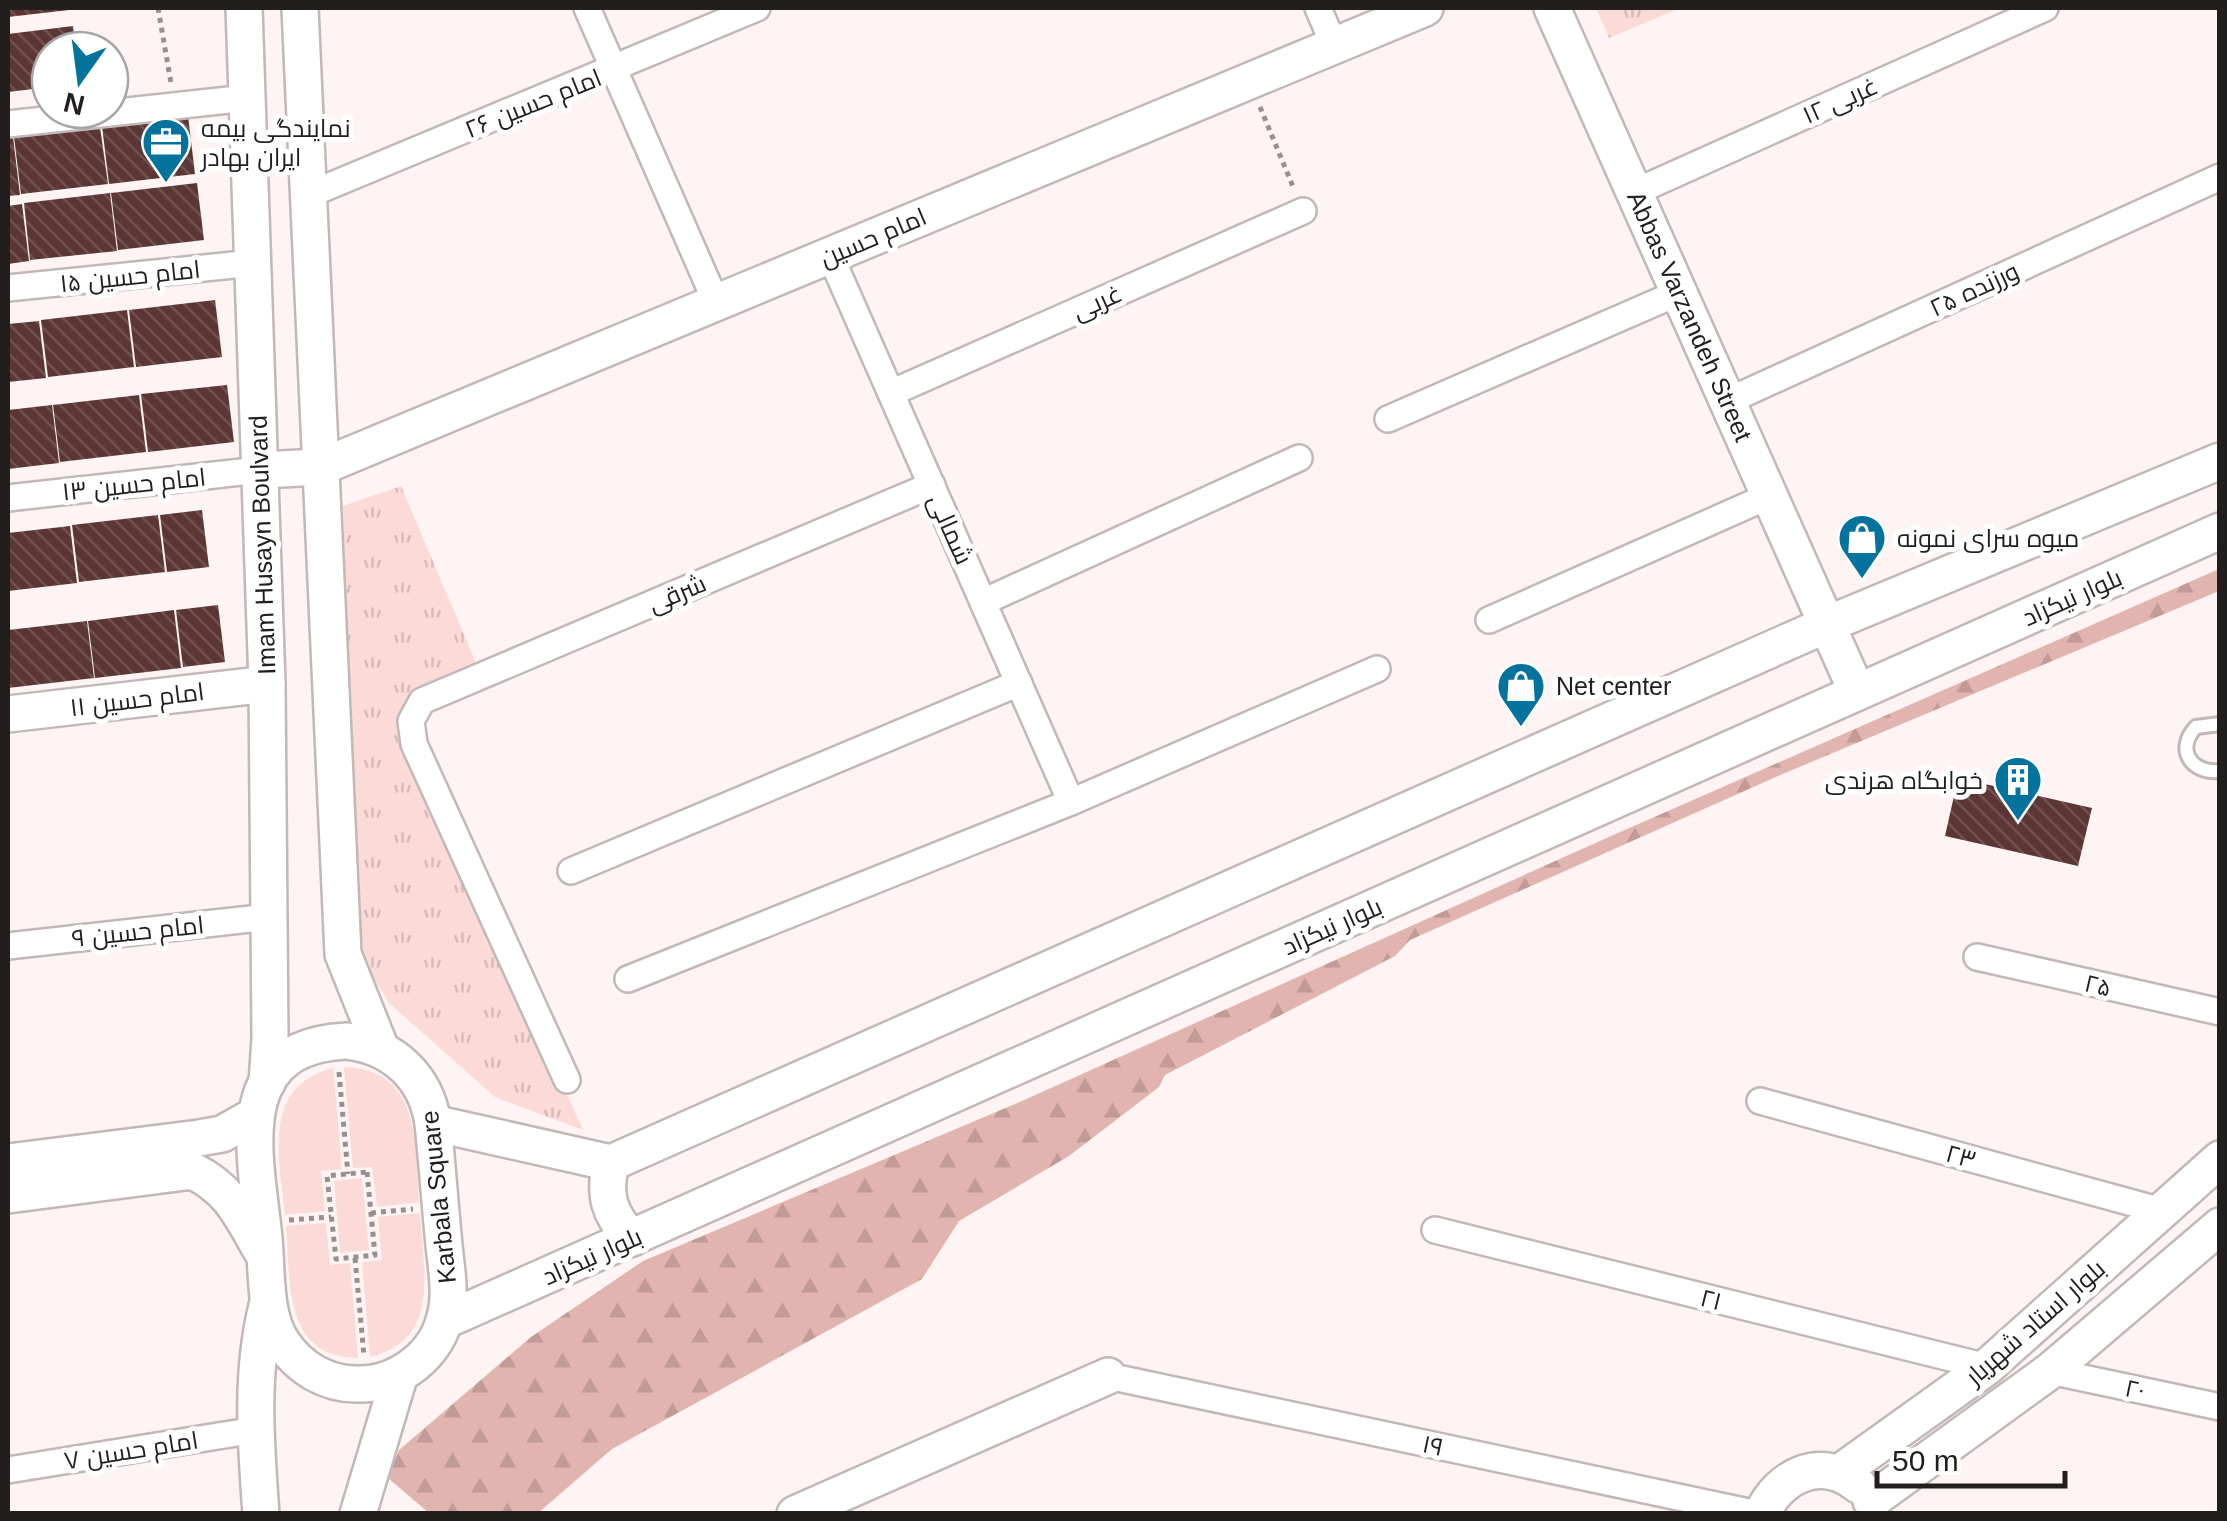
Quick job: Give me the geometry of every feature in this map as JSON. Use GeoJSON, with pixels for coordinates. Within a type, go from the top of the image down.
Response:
{"type":"FeatureCollection","features":[{"type":"Feature","properties":{"kind":"main road","name":"Imam Husayn Boulvard"},"geometry":{"type":"LineString","coordinates":[[244,8],[268,684],[269,917],[261,1099]]}},
{"type":"Feature","properties":{"kind":"main road"},"geometry":{"type":"LineString","coordinates":[[300,8],[343,954],[381,1050]]}},
{"type":"Feature","properties":{"kind":"main road","name":"امام حسین"},"geometry":{"type":"LineString","coordinates":[[260,470],[321,467],[1425,8]]}},
{"type":"Feature","properties":{"kind":"main road","name":"Abbas Varzandeh Street"},"geometry":{"type":"LineString","coordinates":[[1552,8],[1858,692]]}},
{"type":"Feature","properties":{"kind":"main road"},"geometry":{"type":"LineString","coordinates":[[434,1123],[611,1163],[1828,624],[2220,462]]}},
{"type":"Feature","properties":{"kind":"main road","name":"بلوار نیکزاد"},"geometry":{"type":"LineString","coordinates":[[444,1322],[2220,531]]}},
{"type":"Feature","properties":{"kind":"main road","name":"امام حسین ۱۱"},"geometry":{"type":"LineString","coordinates":[[8,714],[268,684]]}},
{"type":"Feature","properties":{"kind":"main road"},"geometry":{"type":"LineString","coordinates":[[8,1162],[222,1134],[261,1099],[282,1065],[301,1051],[336,1042],[358,1042],[381,1050]]}},
{"type":"Feature","properties":{"kind":"main road","name":"Karbala Square"},"geometry":{"type":"LineString","coordinates":[[381,1050],[401,1062],[417,1079],[434,1123],[448,1298],[444,1322]]}},
{"type":"Feature","properties":{"kind":"main road"},"geometry":{"type":"LineString","coordinates":[[261,1099],[253,1140],[273,1326],[292,1356],[310,1371],[331,1380],[378,1382],[387,1368],[428,1352],[444,1322]]}},
{"type":"Feature","properties":{"kind":"main road","name":"بلوار استاد شهریار"},"geometry":{"type":"LineString","coordinates":[[1839,1473],[1987,1367],[2220,1159]]}},
{"type":"Feature","properties":{"kind":"main road"},"geometry":{"type":"LineString","coordinates":[[611,1163],[606,1183],[608,1204],[617,1223],[632,1238]]}},
{"type":"Feature","properties":{"kind":"main road"},"geometry":{"type":"LineString","coordinates":[[8,1195],[193,1171],[218,1184],[240,1212],[266,1260]]}},
{"type":"Feature","properties":{"kind":"main road","name":"بلوار استاد شهریار"},"geometry":{"type":"LineString","coordinates":[[1874,1507],[2050,1371],[2220,1226]]}},
{"type":"Feature","properties":{"kind":"main road"},"geometry":{"type":"LineString","coordinates":[[262,1514],[255,1430],[259,1341],[270,1296]]}},
{"type":"Feature","properties":{"kind":"main road"},"geometry":{"type":"LineString","coordinates":[[358,1514],[387,1368]]}},
{"type":"Feature","properties":{"kind":"main road"},"geometry":{"type":"LineString","coordinates":[[795,1514],[1108,1376]]}},
{"type":"Feature","properties":{"kind":"main road"},"geometry":{"type":"LineString","coordinates":[[1760,1514],[1784,1482],[1800,1473],[1820,1470],[1852,1480],[1874,1507]]}},
{"type":"Feature","properties":{"kind":"street"},"geometry":{"type":"LineString","coordinates":[[587,8],[716,302]]}},
{"type":"Feature","properties":{"kind":"street","name":"امام حسین ۲۶"},"geometry":{"type":"LineString","coordinates":[[308,195],[757,8]]}},
{"type":"Feature","properties":{"kind":"street"},"geometry":{"type":"LineString","coordinates":[[1318,8],[1334,45]]}},
{"type":"Feature","properties":{"kind":"street","name":"غربی ۱۲"},"geometry":{"type":"LineString","coordinates":[[1635,192],[2045,8]]}},
{"type":"Feature","properties":{"kind":"street"},"geometry":{"type":"LineString","coordinates":[[8,124],[247,98]]}},
{"type":"Feature","properties":{"kind":"street","name":"ورزنده ۲۵"},"geometry":{"type":"LineString","coordinates":[[1728,401],[2220,177]]}},
{"type":"Feature","properties":{"kind":"street","name":"غربی"},"geometry":{"type":"LineString","coordinates":[[891,393],[1303,210]]}},
{"type":"Feature","properties":{"kind":"street","name":"شمالی"},"geometry":{"type":"LineString","coordinates":[[830,255],[1071,802]]}},
{"type":"Feature","properties":{"kind":"street","name":"امام حسین ۱۵"},"geometry":{"type":"LineString","coordinates":[[8,288],[252,262]]}},
{"type":"Feature","properties":{"kind":"street"},"geometry":{"type":"LineString","coordinates":[[1388,418],[1680,292]]}},
{"type":"Feature","properties":{"kind":"street"},"geometry":{"type":"LineString","coordinates":[[983,602],[1299,458]]}},
{"type":"Feature","properties":{"kind":"street","name":"امام حسین ۱۳"},"geometry":{"type":"LineString","coordinates":[[8,498],[260,470]]}},
{"type":"Feature","properties":{"kind":"street","name":"شرقی"},"geometry":{"type":"LineString","coordinates":[[567,1080],[414,744],[411,721],[422,701],[932,486]]}},
{"type":"Feature","properties":{"kind":"street"},"geometry":{"type":"LineString","coordinates":[[1490,620],[1771,495]]}},
{"type":"Feature","properties":{"kind":"street"},"geometry":{"type":"LineString","coordinates":[[628,979],[1071,802],[1377,669]]}},
{"type":"Feature","properties":{"kind":"street"},"geometry":{"type":"LineString","coordinates":[[571,871],[1019,683]]}},
{"type":"Feature","properties":{"kind":"street","name":"امام حسین ۹"},"geometry":{"type":"LineString","coordinates":[[8,946],[269,917]]}},
{"type":"Feature","properties":{"kind":"street","name":"۲۵"},"geometry":{"type":"LineString","coordinates":[[1976,957],[2220,1012]]}},
{"type":"Feature","properties":{"kind":"street","name":"۲۳"},"geometry":{"type":"LineString","coordinates":[[1760,1101],[2162,1211]]}},
{"type":"Feature","properties":{"kind":"street","name":"۲۱"},"geometry":{"type":"LineString","coordinates":[[1434,1230],[1987,1367]]}},
{"type":"Feature","properties":{"kind":"street","name":"۲۰"},"geometry":{"type":"LineString","coordinates":[[2050,1371],[2220,1407]]}},
{"type":"Feature","properties":{"kind":"street","name":"۱۹"},"geometry":{"type":"LineString","coordinates":[[1108,1376],[1760,1514]]}},
{"type":"Feature","properties":{"kind":"street","name":"امام حسین ۷"},"geometry":{"type":"LineString","coordinates":[[8,1470],[255,1430]]}},
{"type":"Feature","properties":{"kind":"lane"},"geometry":{"type":"LineString","coordinates":[[2220,724],[2196,728],[2186,743],[2186,753],[2197,768],[2206,772],[2220,770]]}},
{"type":"Feature","properties":{"kind":"path"},"geometry":{"type":"LineString","coordinates":[[158,8],[175,106]]}},
{"type":"Feature","properties":{"kind":"path"},"geometry":{"type":"LineString","coordinates":[[1250,80],[1303,210]]}},
{"type":"Feature","properties":{"kind":"path"},"geometry":{"type":"LineString","coordinates":[[336,1042],[348,1174]]}},
{"type":"Feature","properties":{"kind":"path"},"geometry":{"type":"LineString","coordinates":[[367,1172],[376,1256],[336,1259],[328,1176],[348,1174],[367,1172]]}},
{"type":"Feature","properties":{"kind":"path"},"geometry":{"type":"LineString","coordinates":[[371,1212],[440,1206]]}},
{"type":"Feature","properties":{"kind":"path"},"geometry":{"type":"LineString","coordinates":[[262,1223],[331,1217]]}},
{"type":"Feature","properties":{"kind":"path"},"geometry":{"type":"LineString","coordinates":[[355,1257],[364,1364],[387,1368]]}},
{"type":"Feature","properties":{"kind":"green space"},"geometry":{"type":"Polygon","coordinates":[[[1596,8],[1680,8],[1609,38],[1596,8]]]}},
{"type":"Feature","properties":{"kind":"green space"},"geometry":{"type":"Polygon","coordinates":[[[401,486],[476,663],[435,682],[414,697],[403,720],[404,736],[583,1130],[495,1097],[389,1003],[357,951],[343,506],[401,486]]]}},
{"type":"Feature","properties":{"kind":"green space"},"geometry":{"type":"Polygon","coordinates":[[[2219,569],[2219,591],[1778,776],[1410,940],[1395,956],[1165,1075],[1159,1087],[1069,1156],[959,1221],[922,1279],[612,1449],[538,1513],[429,1513],[388,1478],[399,1450],[531,1337],[643,1261],[1022,1101],[2219,569]]]}},
{"type":"Feature","properties":{"kind":"green space"},"geometry":{"type":"Polygon","coordinates":[[[344,1067],[369,1071],[388,1081],[401,1096],[414,1135],[419,1202],[377,1207],[372,1167],[353,1168],[344,1067]]]}},
{"type":"Feature","properties":{"kind":"green space"},"geometry":{"type":"Polygon","coordinates":[[[333,1068],[342,1169],[321,1171],[325,1211],[285,1215],[279,1149],[284,1108],[294,1091],[310,1077],[333,1068]]]}},
{"type":"Feature","properties":{"kind":"green space"},"geometry":{"type":"Polygon","coordinates":[[[362,1178],[369,1250],[340,1253],[334,1181],[362,1178]]]}},
{"type":"Feature","properties":{"kind":"green space"},"geometry":{"type":"Polygon","coordinates":[[[420,1213],[424,1279],[418,1319],[409,1335],[393,1348],[370,1357],[362,1262],[382,1260],[378,1217],[420,1213]]]}},
{"type":"Feature","properties":{"kind":"green space"},"geometry":{"type":"Polygon","coordinates":[[[326,1223],[330,1265],[350,1263],[358,1358],[333,1354],[315,1345],[295,1312],[286,1226],[326,1223]]]}},
{"type":"Feature","properties":{"kind":"building"},"geometry":{"type":"Polygon","coordinates":[[[8,8],[69,8],[69,10],[8,17],[8,8]]]}},
{"type":"Feature","properties":{"kind":"building"},"geometry":{"type":"Polygon","coordinates":[[[73,26],[74,30],[40,30],[73,26]]]}},
{"type":"Feature","properties":{"kind":"building"},"geometry":{"type":"Polygon","coordinates":[[[30,31],[30,89],[8,92],[8,34],[30,31]]]}},
{"type":"Feature","properties":{"kind":"building"},"geometry":{"type":"Polygon","coordinates":[[[188,116],[195,174],[109,184],[102,130],[130,130],[130,123],[188,116]]]}},
{"type":"Feature","properties":{"kind":"building"},"geometry":{"type":"Polygon","coordinates":[[[100,130],[108,184],[21,194],[14,137],[100,130]]]}},
{"type":"Feature","properties":{"kind":"building"},"geometry":{"type":"Polygon","coordinates":[[[13,137],[20,195],[8,196],[8,138],[13,137]]]}},
{"type":"Feature","properties":{"kind":"building"},"geometry":{"type":"Polygon","coordinates":[[[197,183],[204,240],[118,250],[111,193],[197,183]]]}},
{"type":"Feature","properties":{"kind":"building"},"geometry":{"type":"Polygon","coordinates":[[[110,193],[117,251],[30,260],[24,203],[110,193]]]}},
{"type":"Feature","properties":{"kind":"building"},"geometry":{"type":"Polygon","coordinates":[[[22,204],[29,261],[8,264],[8,206],[22,204]]]}},
{"type":"Feature","properties":{"kind":"building"},"geometry":{"type":"Polygon","coordinates":[[[215,300],[222,357],[136,367],[129,310],[215,300]]]}},
{"type":"Feature","properties":{"kind":"building"},"geometry":{"type":"Polygon","coordinates":[[[127,310],[134,367],[48,377],[41,320],[127,310]]]}},
{"type":"Feature","properties":{"kind":"building"},"geometry":{"type":"Polygon","coordinates":[[[39,321],[46,378],[8,382],[8,324],[39,321]]]}},
{"type":"Feature","properties":{"kind":"building"},"geometry":{"type":"Polygon","coordinates":[[[227,385],[234,442],[148,452],[141,394],[227,385]]]}},
{"type":"Feature","properties":{"kind":"building"},"geometry":{"type":"Polygon","coordinates":[[[139,395],[146,452],[60,462],[53,405],[139,395]]]}},
{"type":"Feature","properties":{"kind":"building"},"geometry":{"type":"Polygon","coordinates":[[[52,405],[59,463],[8,469],[8,410],[52,405]]]}},
{"type":"Feature","properties":{"kind":"building"},"geometry":{"type":"Polygon","coordinates":[[[202,510],[209,567],[167,572],[160,515],[202,510]]]}},
{"type":"Feature","properties":{"kind":"building"},"geometry":{"type":"Polygon","coordinates":[[[158,515],[165,572],[79,582],[72,525],[158,515]]]}},
{"type":"Feature","properties":{"kind":"building"},"geometry":{"type":"Polygon","coordinates":[[[70,526],[77,583],[8,591],[8,533],[70,526]]]}},
{"type":"Feature","properties":{"kind":"building"},"geometry":{"type":"Polygon","coordinates":[[[218,605],[225,662],[183,667],[176,610],[218,605]]]}},
{"type":"Feature","properties":{"kind":"building"},"geometry":{"type":"Polygon","coordinates":[[[174,610],[181,668],[95,678],[88,621],[174,610]]]}},
{"type":"Feature","properties":{"kind":"building"},"geometry":{"type":"Polygon","coordinates":[[[87,621],[94,678],[8,688],[8,630],[87,621]]]}},
{"type":"Feature","properties":{"kind":"building","name":"خوابگاه هرندی"},"geometry":{"type":"Polygon","coordinates":[[[1958,778],[2092,808],[2078,866],[1945,836],[1958,778]]]}},
{"type":"Feature","properties":{"kind":"place","name":"نمایندگی بیمه ایران بهادر"},"geometry":{"type":"Point","coordinates":[166,184]}},
{"type":"Feature","properties":{"kind":"place","name":"میوه سرای نمونه"},"geometry":{"type":"Point","coordinates":[1862,580]}},
{"type":"Feature","properties":{"kind":"place","name":"Net center"},"geometry":{"type":"Point","coordinates":[1521,728]}},
{"type":"Feature","properties":{"kind":"place","name":"خوابگاه هرندی"},"geometry":{"type":"Point","coordinates":[2018,822]}}]}
